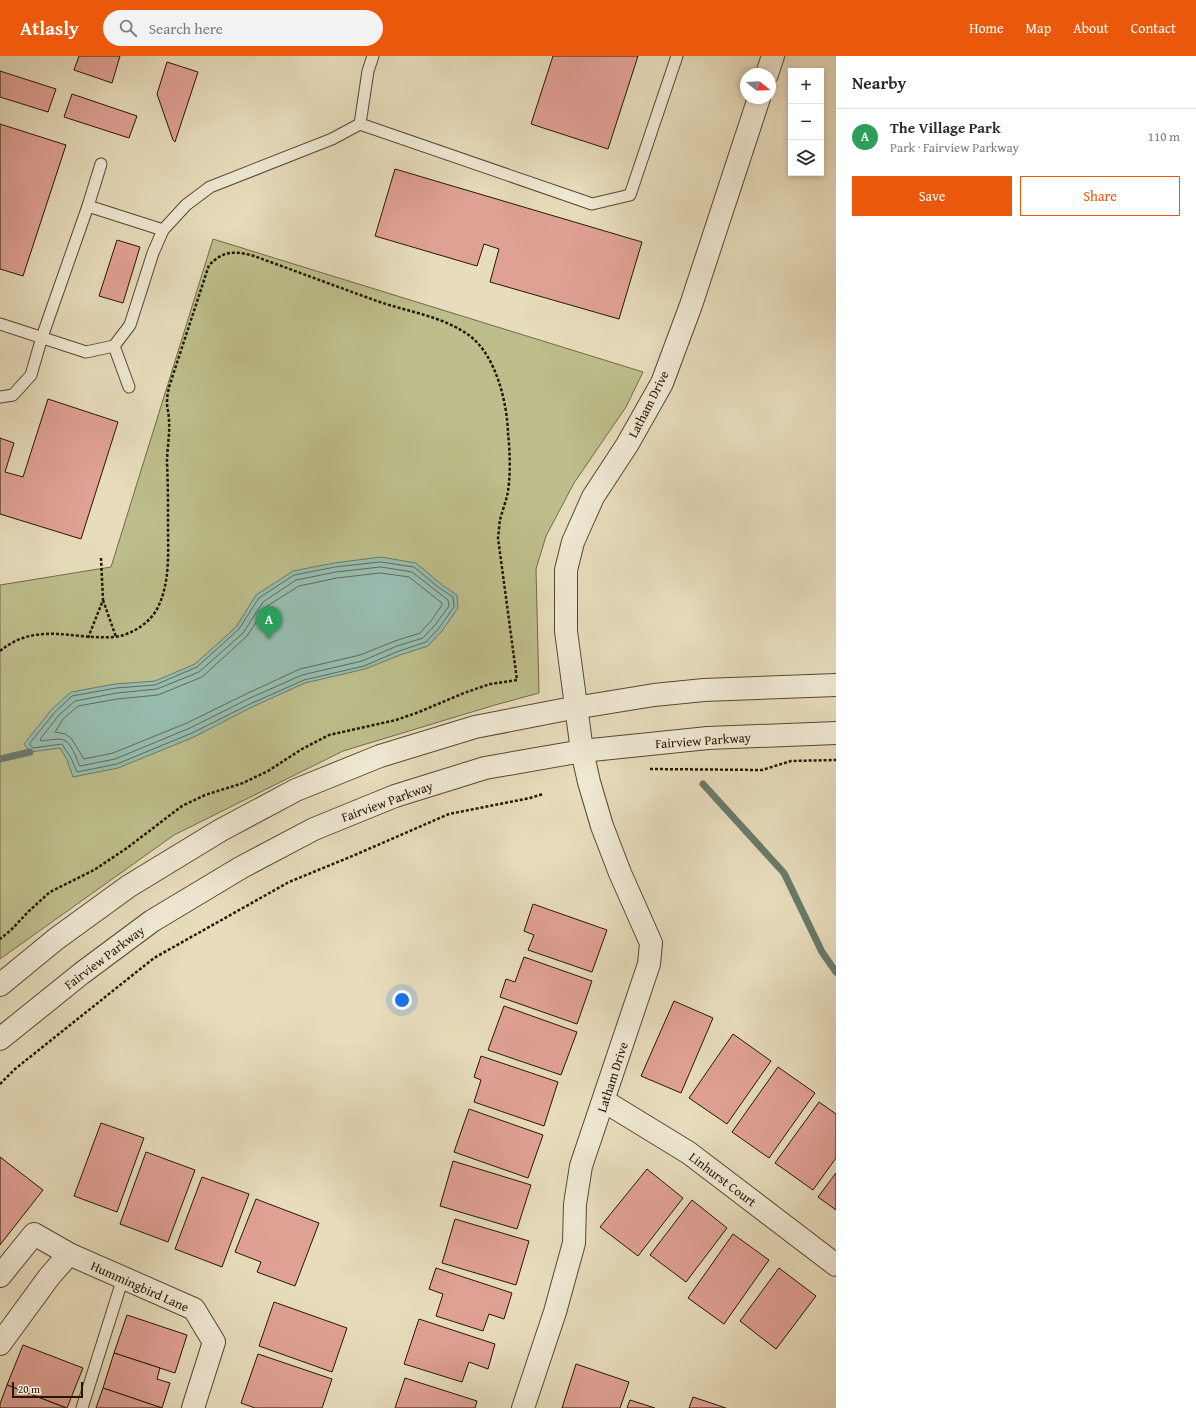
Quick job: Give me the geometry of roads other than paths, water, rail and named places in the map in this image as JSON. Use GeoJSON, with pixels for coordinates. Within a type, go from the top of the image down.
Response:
{"type":"FeatureCollection","features":[{"type":"Feature","properties":{"kind":"street"},"geometry":{"type":"LineString","coordinates":[[769,68],[773,56]]}},
{"type":"Feature","properties":{"kind":"street","name":"Latham Drive"},"geometry":{"type":"LineString","coordinates":[[523,1408],[555,1312],[574,1243],[576,1204],[581,1166],[649,964],[651,943],[620,874],[602,826],[589,782],[582,751],[566,631],[566,570],[573,542],[593,497],[627,445],[662,382],[691,305],[757,104]]}},
{"type":"Feature","properties":{"kind":"street"},"geometry":{"type":"LineString","coordinates":[[0,985],[56,939],[129,886],[221,830],[296,790],[380,756],[475,726],[654,695],[704,690],[836,685]]}},
{"type":"Feature","properties":{"kind":"street","name":"Fairview Parkway"},"geometry":{"type":"LineString","coordinates":[[0,1039],[82,973],[152,921],[242,867],[314,829],[395,796],[485,768],[582,751],[708,738],[836,733]]}},
{"type":"Feature","properties":{"kind":"street","name":"Linhurst Court"},"geometry":{"type":"LineString","coordinates":[[604,1101],[689,1153],[836,1265]]}},
{"type":"Feature","properties":{"kind":"street","name":"Hummingbird Lane"},"geometry":{"type":"LineString","coordinates":[[0,1276],[34,1234],[69,1254],[194,1309],[214,1342],[193,1408]]}},
{"type":"Feature","properties":{"kind":"street"},"geometry":{"type":"LineString","coordinates":[[0,1344],[48,1277],[69,1254]]}},
{"type":"Feature","properties":{"kind":"lane"},"geometry":{"type":"LineString","coordinates":[[360,124],[368,71],[373,56]]}},
{"type":"Feature","properties":{"kind":"lane"},"geometry":{"type":"LineString","coordinates":[[0,324],[86,352],[114,346],[130,325],[153,253],[163,230],[186,205],[210,187],[332,139],[360,124],[592,204],[630,195],[676,56]]}},
{"type":"Feature","properties":{"kind":"lane"},"geometry":{"type":"LineString","coordinates":[[0,397],[13,395],[31,375],[42,337],[88,206],[101,164]]}},
{"type":"Feature","properties":{"kind":"lane"},"geometry":{"type":"LineString","coordinates":[[88,206],[163,230]]}},
{"type":"Feature","properties":{"kind":"lane"},"geometry":{"type":"LineString","coordinates":[[114,346],[129,387]]}},
{"type":"Feature","properties":{"kind":"lane"},"geometry":{"type":"LineString","coordinates":[[82,1408],[123,1278]]}},
{"type":"Feature","properties":{"kind":"water"},"geometry":{"type":"Polygon","coordinates":[[[381,557],[416,563],[457,595],[458,608],[442,631],[428,646],[365,669],[305,683],[252,707],[194,737],[118,768],[73,777],[67,760],[60,748],[30,752],[24,744],[52,709],[71,692],[115,684],[155,681],[195,664],[236,627],[256,595],[293,571],[334,563],[381,557]]]}},
{"type":"Feature","properties":{"kind":"waterway"},"geometry":{"type":"LineString","coordinates":[[0,759],[30,752]]}},
{"type":"Feature","properties":{"kind":"waterway"},"geometry":{"type":"LineString","coordinates":[[703,784],[784,873],[822,952],[836,972]]}},
{"type":"Feature","properties":{"kind":"place","name":"The Village Park"},"geometry":{"type":"Point","coordinates":[269,639]}}]}
